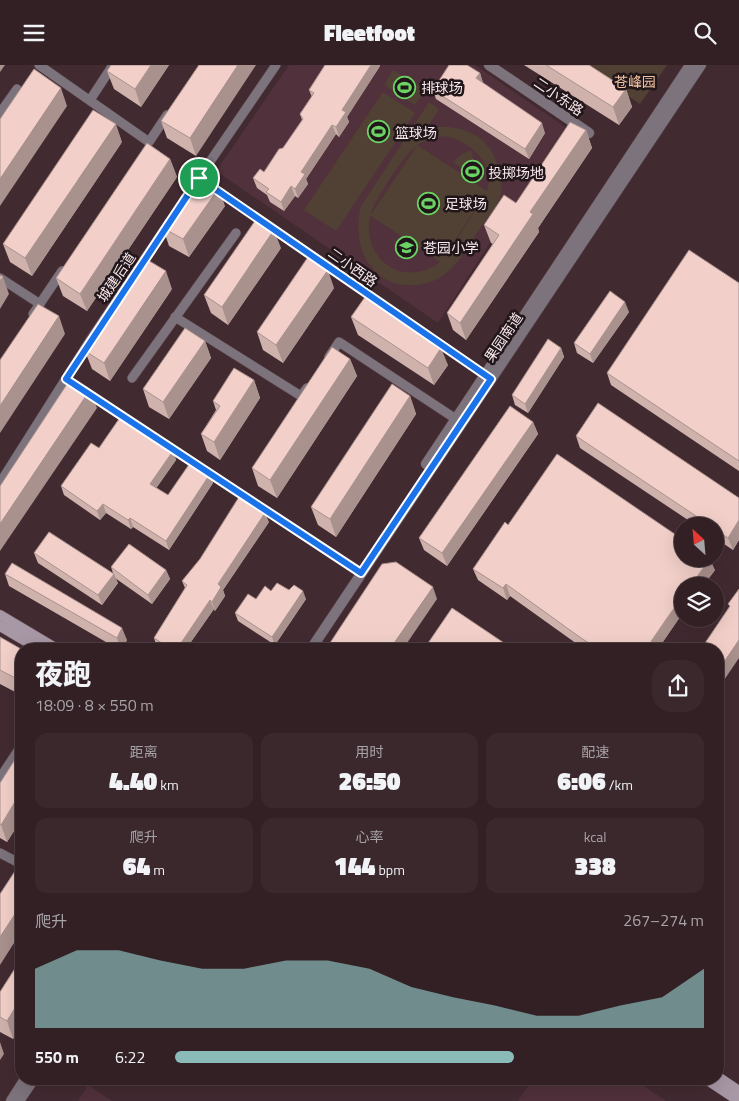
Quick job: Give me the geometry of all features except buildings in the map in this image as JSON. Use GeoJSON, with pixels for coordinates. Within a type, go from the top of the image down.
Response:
{"type":"FeatureCollection","features":[{"type":"Feature","properties":{"kind":"street","name":"二小东路"},"geometry":{"type":"LineString","coordinates":[[489,65],[589,133]]}},
{"type":"Feature","properties":{"kind":"street","name":"果园南道"},"geometry":{"type":"LineString","coordinates":[[309,643],[488,377],[690,65]]}},
{"type":"Feature","properties":{"kind":"street","name":"果园南道"},"geometry":{"type":"LineString","coordinates":[[488,377],[701,65]]}},
{"type":"Feature","properties":{"kind":"street","name":"果园南道"},"geometry":{"type":"LineString","coordinates":[[316,643],[359,571]]}},
{"type":"Feature","properties":{"kind":"street"},"geometry":{"type":"LineString","coordinates":[[0,615],[47,643]]}},
{"type":"Feature","properties":{"kind":"street"},"geometry":{"type":"LineString","coordinates":[[0,626],[30,643]]}},
{"type":"Feature","properties":{"kind":"street"},"geometry":{"type":"LineString","coordinates":[[724,1081],[739,1091]]}},
{"type":"Feature","properties":{"kind":"street"},"geometry":{"type":"LineString","coordinates":[[10,1101],[21,1085]]}},
{"type":"Feature","properties":{"kind":"street"},"geometry":{"type":"LineString","coordinates":[[19,1101],[30,1085]]}},
{"type":"Feature","properties":{"kind":"street"},"geometry":{"type":"LineString","coordinates":[[715,1085],[739,1101]]}},
{"type":"Feature","properties":{"kind":"lane"},"geometry":{"type":"LineString","coordinates":[[39,65],[149,142],[175,103]]}},
{"type":"Feature","properties":{"kind":"lane"},"geometry":{"type":"LineString","coordinates":[[90,100],[113,65]]}},
{"type":"Feature","properties":{"kind":"lane"},"geometry":{"type":"LineString","coordinates":[[189,193],[276,65]]}},
{"type":"Feature","properties":{"kind":"lane"},"geometry":{"type":"LineString","coordinates":[[0,113],[16,89]]}},
{"type":"Feature","properties":{"kind":"lane","name":"二小西路"},"geometry":{"type":"LineString","coordinates":[[199,178],[488,377]]}},
{"type":"Feature","properties":{"kind":"lane","name":"城建后道"},"geometry":{"type":"LineString","coordinates":[[0,483],[173,216]]}},
{"type":"Feature","properties":{"kind":"lane"},"geometry":{"type":"LineString","coordinates":[[132,378],[236,233]]}},
{"type":"Feature","properties":{"kind":"lane"},"geometry":{"type":"LineString","coordinates":[[30,319],[66,265]]}},
{"type":"Feature","properties":{"kind":"lane"},"geometry":{"type":"LineString","coordinates":[[0,278],[40,304]]}},
{"type":"Feature","properties":{"kind":"lane"},"geometry":{"type":"LineString","coordinates":[[175,317],[298,400],[312,381]]}},
{"type":"Feature","properties":{"kind":"lane"},"geometry":{"type":"LineString","coordinates":[[322,365],[339,342],[459,421]]}},
{"type":"Feature","properties":{"kind":"lane"},"geometry":{"type":"LineString","coordinates":[[66,379],[359,571]]}},
{"type":"Feature","properties":{"kind":"lane"},"geometry":{"type":"LineString","coordinates":[[0,779],[15,755]]}},
{"type":"Feature","properties":{"kind":"lane"},"geometry":{"type":"LineString","coordinates":[[0,853],[15,861]]}},
{"type":"Feature","properties":{"kind":"shaded area","name":"苍园小学"},"geometry":{"type":"Polygon","coordinates":[[[289,65],[475,65],[565,127],[438,323],[216,171],[289,65]]]}},
{"type":"Feature","properties":{"kind":"shaded area"},"geometry":{"type":"Polygon","coordinates":[[[88,1085],[112,1101],[78,1101],[88,1085]]]}},
{"type":"Feature","properties":{"kind":"shaded area"},"geometry":{"type":"Polygon","coordinates":[[[529,1085],[642,1085],[666,1101],[518,1101],[529,1085]]]}},
{"type":"Feature","properties":{"kind":"green space","name":"苍峰园"},"geometry":{"type":"Polygon","coordinates":[[[582,65],[667,65],[640,104],[582,65]]]}},
{"type":"Feature","properties":{"kind":"green space","name":"排球场"},"geometry":{"type":"Polygon","coordinates":[[[393,70],[425,90],[415,105],[384,85],[393,70]]]}},
{"type":"Feature","properties":{"kind":"green space"},"geometry":{"type":"Polygon","coordinates":[[[383,92],[415,113],[336,231],[304,210],[383,92]]]}},
{"type":"Feature","properties":{"kind":"green space"},"geometry":{"type":"Polygon","coordinates":[[[429,102],[439,109],[427,128],[449,127],[470,132],[486,144],[492,152],[501,174],[502,189],[500,198],[459,259],[443,275],[433,281],[421,284],[403,285],[391,282],[380,276],[371,266],[362,250],[358,233],[361,206],[429,102]],[[446,136],[428,139],[417,145],[487,191],[488,171],[479,155],[464,143],[446,136]],[[416,147],[391,177],[371,213],[416,147]],[[485,194],[442,260],[486,194],[485,194]],[[371,216],[369,232],[372,246],[379,257],[388,266],[399,271],[426,270],[440,262],[371,216]]]}},
{"type":"Feature","properties":{"kind":"green space","name":"投掷场地"},"geometry":{"type":"Polygon","coordinates":[[[471,150],[480,181],[453,162],[462,154],[471,150]]]}},
{"type":"Feature","properties":{"kind":"place","name":"排球场"},"geometry":{"type":"Point","coordinates":[405,87]}},
{"type":"Feature","properties":{"kind":"place","name":"篮球场"},"geometry":{"type":"Point","coordinates":[379,132]}},
{"type":"Feature","properties":{"kind":"place","name":"投掷场地"},"geometry":{"type":"Point","coordinates":[472,172]}},
{"type":"Feature","properties":{"kind":"place","name":"足球场"},"geometry":{"type":"Point","coordinates":[429,203]}},
{"type":"Feature","properties":{"kind":"place","name":"苍园小学"},"geometry":{"type":"Point","coordinates":[407,247]}},
{"type":"Feature","properties":{"kind":"route"},"geometry":{"type":"LineString","coordinates":[[199,178],[491,379],[361,573],[66,379],[199,178]]}}]}
